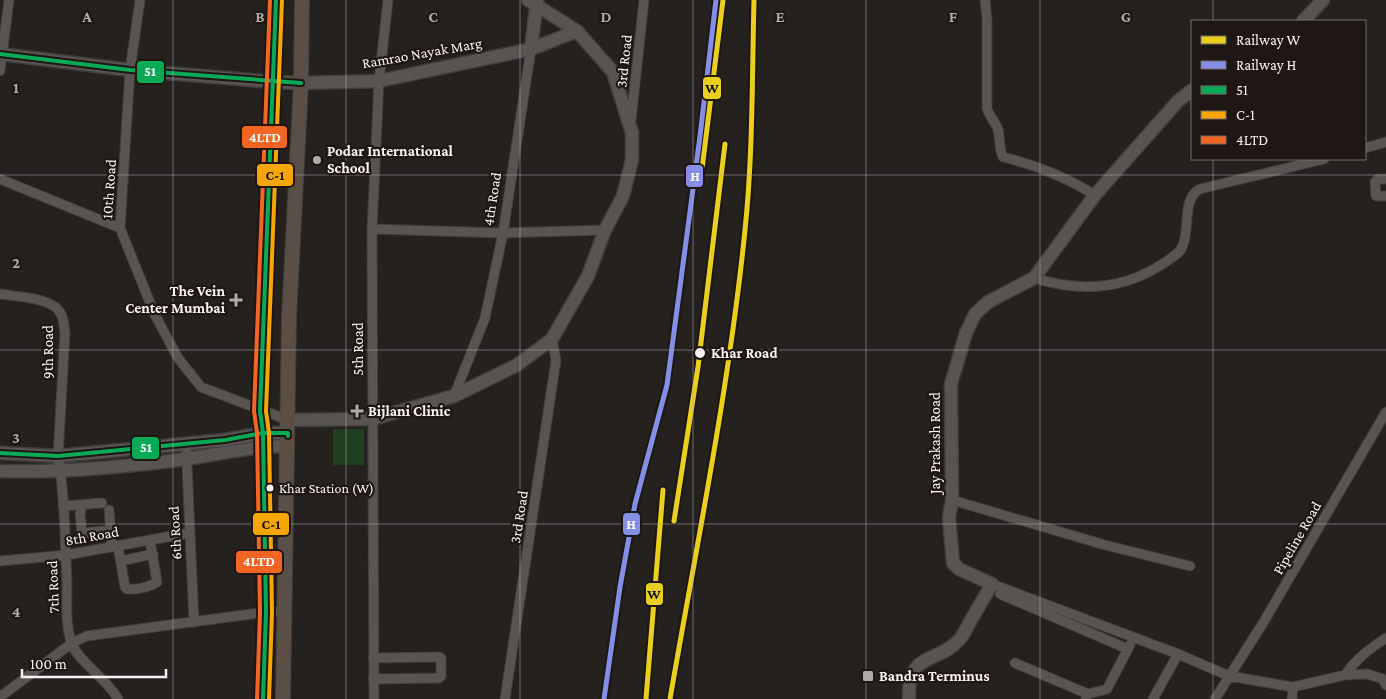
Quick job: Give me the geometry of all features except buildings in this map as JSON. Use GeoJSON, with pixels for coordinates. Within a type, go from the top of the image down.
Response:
{"type":"FeatureCollection","features":[{"type":"Feature","properties":{"kind":"main road"},"geometry":{"type":"LineString","coordinates":[[262,699],[266,612],[264,440],[260,411],[276,0]]}},
{"type":"Feature","properties":{"kind":"main road"},"geometry":{"type":"LineString","coordinates":[[283,699],[289,317],[301,83],[302,0]]}},
{"type":"Feature","properties":{"kind":"street"},"geometry":{"type":"LineString","coordinates":[[0,71],[9,0]]}},
{"type":"Feature","properties":{"kind":"street","name":"10th Road"},"geometry":{"type":"LineString","coordinates":[[140,0],[130,70],[120,228],[155,315],[178,358],[201,387],[260,411],[288,433]]}},
{"type":"Feature","properties":{"kind":"street","name":"5th Road"},"geometry":{"type":"LineString","coordinates":[[374,699],[372,229],[379,80],[388,0]]}},
{"type":"Feature","properties":{"kind":"street","name":"3rd Road"},"geometry":{"type":"LineString","coordinates":[[630,126],[644,0]]}},
{"type":"Feature","properties":{"kind":"street"},"geometry":{"type":"LineString","coordinates":[[985,0],[987,19],[987,108],[989,116],[996,126],[1000,152],[1003,157],[1052,172],[1073,181],[1096,195]]}},
{"type":"Feature","properties":{"kind":"street"},"geometry":{"type":"LineString","coordinates":[[1304,20],[1323,0]]}},
{"type":"Feature","properties":{"kind":"street"},"geometry":{"type":"LineString","coordinates":[[0,471],[60,470],[186,459],[288,433],[372,419],[454,396],[517,364],[552,339],[588,276],[605,230],[623,196],[632,160],[632,132],[613,72],[577,31],[533,2]]}},
{"type":"Feature","properties":{"kind":"street","name":"4th Road"},"geometry":{"type":"LineString","coordinates":[[454,396],[485,318],[503,233],[531,49],[533,2]]}},
{"type":"Feature","properties":{"kind":"street","name":"Ramrao Nayak Marg"},"geometry":{"type":"LineString","coordinates":[[1,55],[130,70],[273,82],[301,83],[379,80],[531,49],[577,31]]}},
{"type":"Feature","properties":{"kind":"street","name":"Jay Prakash Road"},"geometry":{"type":"LineString","coordinates":[[1191,91],[1178,101],[1096,195],[1034,278],[988,302],[976,314],[966,333],[951,384],[952,500],[949,518],[953,563],[959,570],[996,589],[1178,654],[1229,676],[1293,687]]}},
{"type":"Feature","properties":{"kind":"street"},"geometry":{"type":"LineString","coordinates":[[1366,148],[1386,142]]}},
{"type":"Feature","properties":{"kind":"street"},"geometry":{"type":"LineString","coordinates":[[1034,278],[1057,285],[1088,288],[1131,280],[1156,268],[1178,253],[1184,242],[1190,199],[1194,192],[1320,160]]}},
{"type":"Feature","properties":{"kind":"street"},"geometry":{"type":"LineString","coordinates":[[1386,178],[1378,179],[1375,182],[1376,196],[1386,196]]}},
{"type":"Feature","properties":{"kind":"street"},"geometry":{"type":"LineString","coordinates":[[0,179],[120,228]]}},
{"type":"Feature","properties":{"kind":"street"},"geometry":{"type":"LineString","coordinates":[[372,229],[503,233],[605,230]]}},
{"type":"Feature","properties":{"kind":"street","name":"9th Road"},"geometry":{"type":"LineString","coordinates":[[0,294],[44,301],[61,312],[65,334],[58,456]]}},
{"type":"Feature","properties":{"kind":"street","name":"3rd Road"},"geometry":{"type":"LineString","coordinates":[[505,699],[556,360],[552,339]]}},
{"type":"Feature","properties":{"kind":"street","name":"Pipeline Road"},"geometry":{"type":"LineString","coordinates":[[1215,699],[1263,623],[1386,412]]}},
{"type":"Feature","properties":{"kind":"street"},"geometry":{"type":"LineString","coordinates":[[0,453],[58,456],[186,443],[264,440]]}},
{"type":"Feature","properties":{"kind":"street","name":"6th Road"},"geometry":{"type":"LineString","coordinates":[[186,443],[194,622]]}},
{"type":"Feature","properties":{"kind":"street","name":"7th Road"},"geometry":{"type":"LineString","coordinates":[[58,456],[64,518],[68,624],[72,644],[76,652],[112,689],[118,699]]}},
{"type":"Feature","properties":{"kind":"street"},"geometry":{"type":"LineString","coordinates":[[952,500],[1105,545],[1190,566]]}},
{"type":"Feature","properties":{"kind":"street"},"geometry":{"type":"LineString","coordinates":[[63,506],[83,511]]}},
{"type":"Feature","properties":{"kind":"street"},"geometry":{"type":"LineString","coordinates":[[64,518],[105,506],[106,529],[111,547],[121,560],[126,588],[133,589],[154,585],[157,582],[150,540]]}},
{"type":"Feature","properties":{"kind":"street"},"geometry":{"type":"LineString","coordinates":[[83,511],[81,533],[106,529]]}},
{"type":"Feature","properties":{"kind":"street"},"geometry":{"type":"LineString","coordinates":[[89,533],[90,551]]}},
{"type":"Feature","properties":{"kind":"street","name":"8th Road"},"geometry":{"type":"LineString","coordinates":[[0,561],[66,555],[189,533]]}},
{"type":"Feature","properties":{"kind":"street"},"geometry":{"type":"LineString","coordinates":[[121,560],[153,554]]}},
{"type":"Feature","properties":{"kind":"street"},"geometry":{"type":"LineString","coordinates":[[909,699],[910,681],[920,663],[950,648],[960,640],[996,589],[1128,649]]}},
{"type":"Feature","properties":{"kind":"street"},"geometry":{"type":"LineString","coordinates":[[0,697],[72,644],[87,636],[284,611]]}},
{"type":"Feature","properties":{"kind":"street"},"geometry":{"type":"LineString","coordinates":[[1015,663],[1087,696],[1106,689],[1134,638]]}},
{"type":"Feature","properties":{"kind":"street"},"geometry":{"type":"LineString","coordinates":[[1345,675],[1355,661],[1386,638]]}},
{"type":"Feature","properties":{"kind":"street"},"geometry":{"type":"LineString","coordinates":[[1153,699],[1178,654]]}},
{"type":"Feature","properties":{"kind":"street"},"geometry":{"type":"LineString","coordinates":[[373,658],[441,658],[441,676],[439,678],[373,679]]}},
{"type":"Feature","properties":{"kind":"street"},"geometry":{"type":"LineString","coordinates":[[1292,699],[1293,687],[1345,675],[1368,674],[1383,679],[1386,685]]}},
{"type":"Feature","properties":{"kind":"green space"},"geometry":{"type":"Polygon","coordinates":[[[333,429],[364,429],[364,465],[333,465],[333,429]]]}},
{"type":"Feature","properties":{"kind":"rail line","name":"H"},"geometry":{"type":"LineString","coordinates":[[604,699],[620,587],[635,504],[667,385],[716,0]]}},
{"type":"Feature","properties":{"kind":"rail line","name":"W"},"geometry":{"type":"LineString","coordinates":[[701,177],[723,0]]}},
{"type":"Feature","properties":{"kind":"rail line","name":"W"},"geometry":{"type":"LineString","coordinates":[[670,699],[712,465],[738,289],[749,173],[754,0]]}},
{"type":"Feature","properties":{"kind":"rail line","name":"W"},"geometry":{"type":"LineString","coordinates":[[674,521],[698,367],[725,144]]}},
{"type":"Feature","properties":{"kind":"rail line","name":"W"},"geometry":{"type":"LineString","coordinates":[[646,699],[663,490]]}},
{"type":"Feature","properties":{"kind":"transit line","name":"4LTD"},"geometry":{"type":"LineString","coordinates":[[257,699],[260,612],[257,433],[254,411],[270,0]]}},
{"type":"Feature","properties":{"kind":"transit line","name":"51"},"geometry":{"type":"LineString","coordinates":[[263,699],[266,612],[263,433],[260,411],[276,0]]}},
{"type":"Feature","properties":{"kind":"transit line","name":"C-1"},"geometry":{"type":"LineString","coordinates":[[269,699],[272,612],[269,433],[266,411],[282,0]]}},
{"type":"Feature","properties":{"kind":"transit line","name":"51"},"geometry":{"type":"LineString","coordinates":[[0,54],[130,70],[301,83]]}},
{"type":"Feature","properties":{"kind":"transit line","name":"51"},"geometry":{"type":"LineString","coordinates":[[0,453],[58,456],[225,440],[263,433],[288,433],[288,436]]}},
{"type":"Feature","properties":{"kind":"place","name":"Podar International School"},"geometry":{"type":"Point","coordinates":[317,160]}},
{"type":"Feature","properties":{"kind":"place","name":"The Vein Center Mumbai"},"geometry":{"type":"Point","coordinates":[236,300]}},
{"type":"Feature","properties":{"kind":"place","name":"Khar Road"},"geometry":{"type":"Point","coordinates":[700,353]}},
{"type":"Feature","properties":{"kind":"place","name":"Bijlani Clinic"},"geometry":{"type":"Point","coordinates":[357,411]}},
{"type":"Feature","properties":{"kind":"place","name":"Khar Station (W)"},"geometry":{"type":"Point","coordinates":[270,488]}},
{"type":"Feature","properties":{"kind":"place","name":"Bandra Terminus"},"geometry":{"type":"Point","coordinates":[868,676]}}]}
